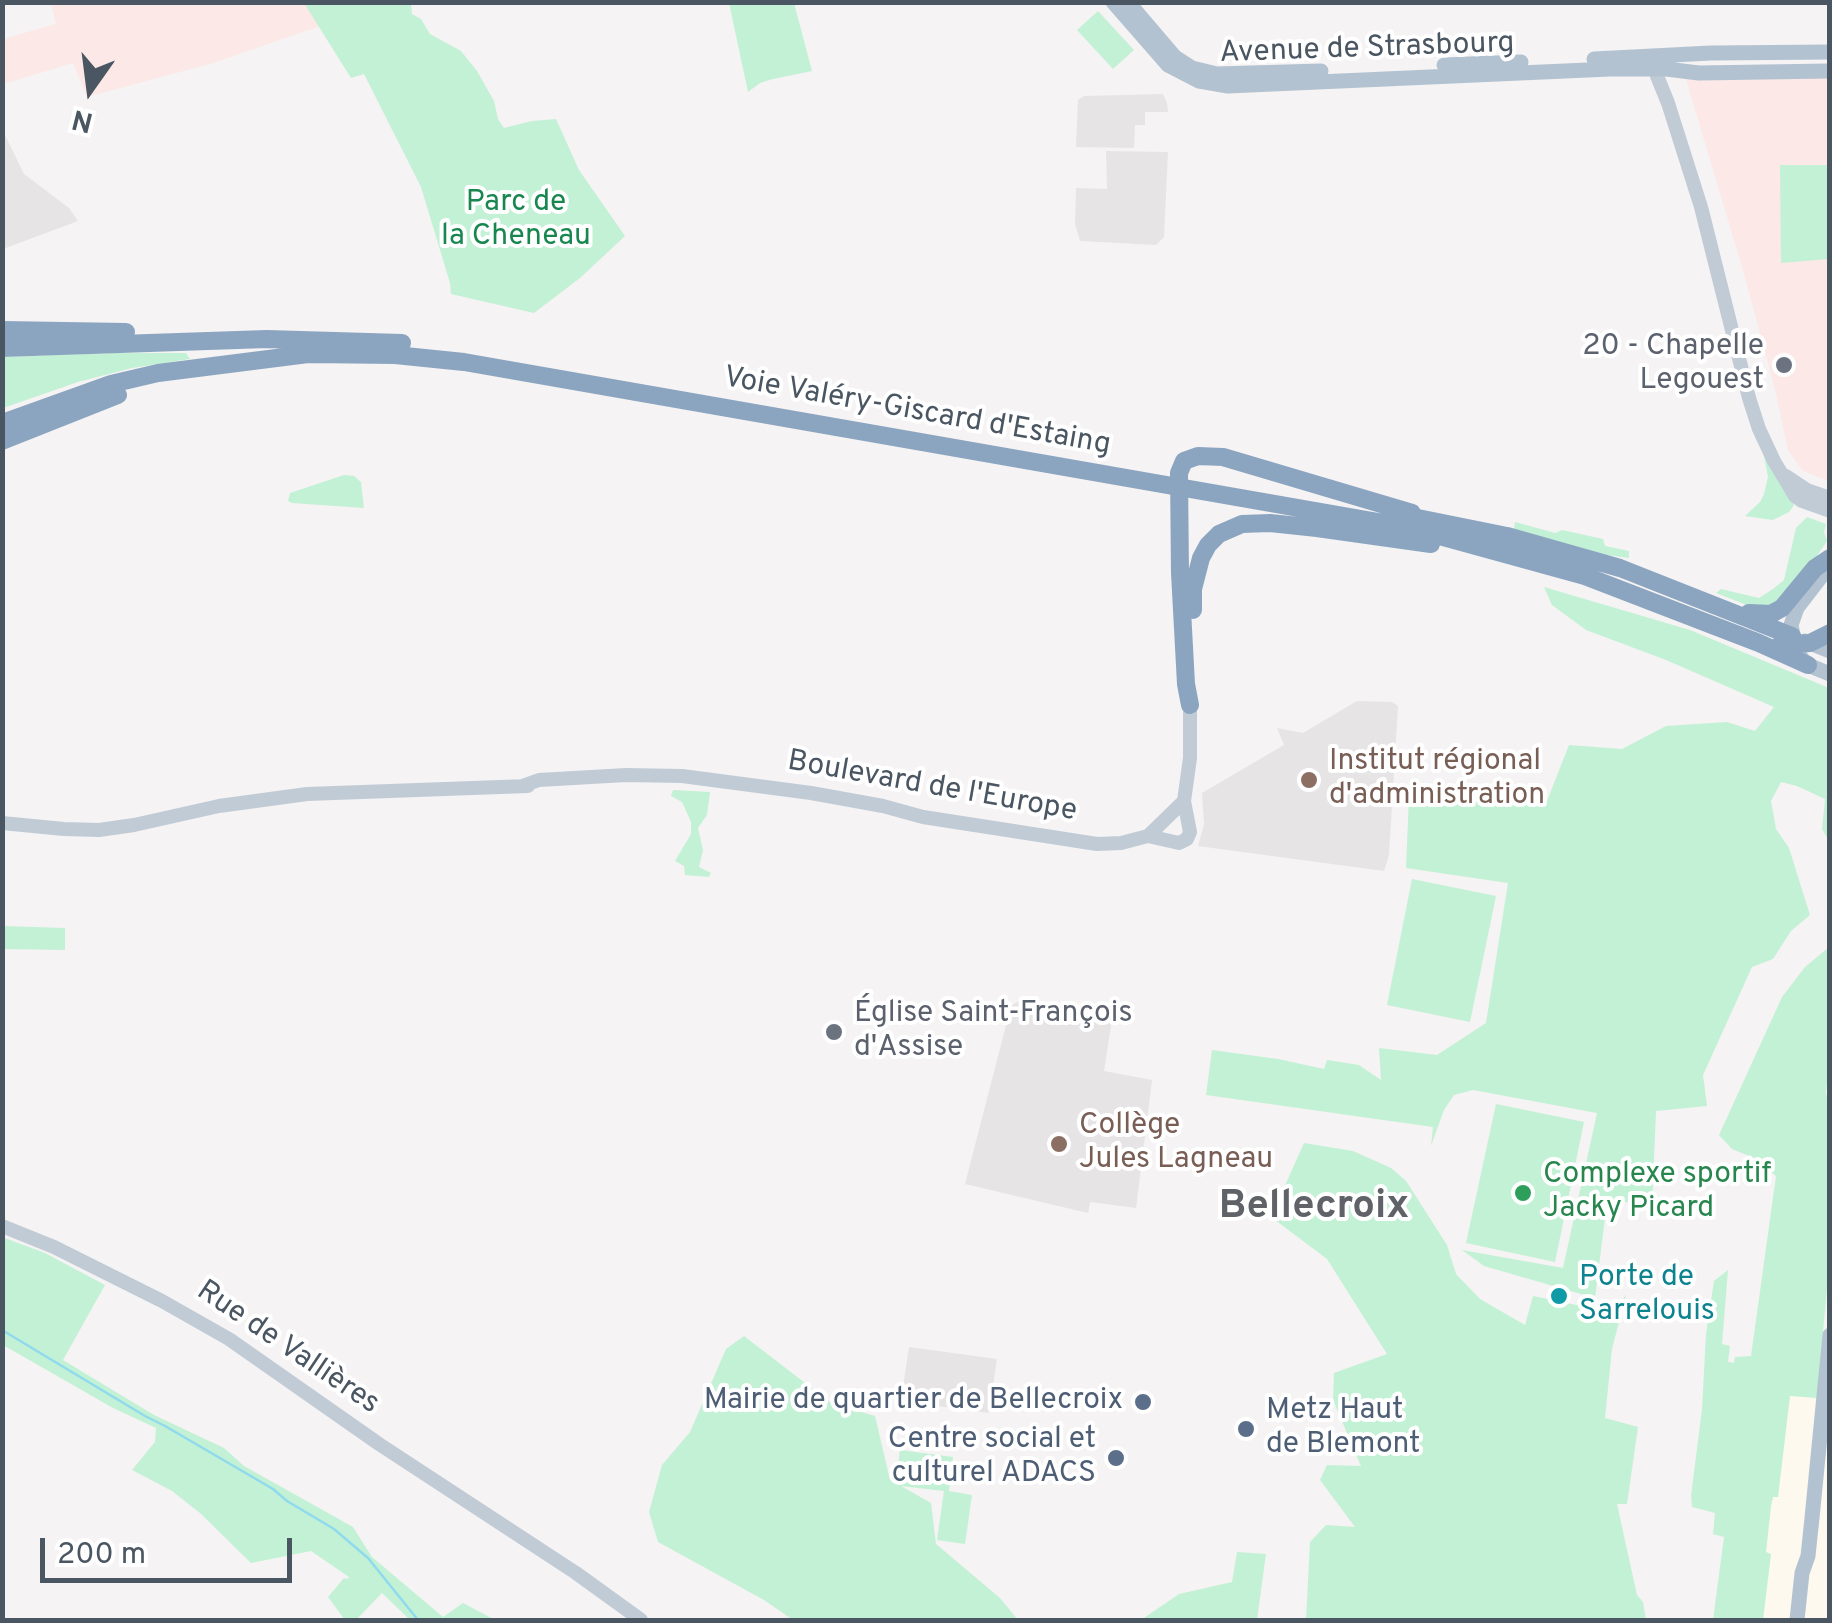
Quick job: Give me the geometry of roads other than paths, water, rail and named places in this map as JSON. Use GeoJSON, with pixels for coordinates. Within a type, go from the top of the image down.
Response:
{"type":"FeatureCollection","features":[{"type":"Feature","properties":{"kind":"highway"},"geometry":{"type":"LineString","coordinates":[[2,330],[194,333],[266,339]]}},
{"type":"Feature","properties":{"kind":"highway","name":"Voie Valéry-Giscard d'Estaing"},"geometry":{"type":"LineString","coordinates":[[2,348],[266,339],[396,343],[1442,522],[1620,568],[1799,641]]}},
{"type":"Feature","properties":{"kind":"highway","name":"Voie Valéry-Giscard d'Estaing"},"geometry":{"type":"LineString","coordinates":[[2,422],[158,372],[308,354],[465,356]]}},
{"type":"Feature","properties":{"kind":"highway"},"geometry":{"type":"LineString","coordinates":[[2,441],[98,401],[224,364]]}},
{"type":"Feature","properties":{"kind":"highway","name":"Voie Valéry-Giscard d'Estaing"},"geometry":{"type":"LineString","coordinates":[[586,376],[1408,528],[1614,586],[1808,665]]}},
{"type":"Feature","properties":{"kind":"highway"},"geometry":{"type":"LineString","coordinates":[[1190,705],[1180,573],[1180,474],[1189,458],[1222,456],[1442,522]]}},
{"type":"Feature","properties":{"kind":"highway"},"geometry":{"type":"LineString","coordinates":[[1190,705],[1194,684],[1196,572],[1208,545],[1231,527],[1255,522],[1317,528],[1523,558]]}},
{"type":"Feature","properties":{"kind":"highway"},"geometry":{"type":"LineString","coordinates":[[1734,612],[1776,612],[1815,568],[1830,562]]}},
{"type":"Feature","properties":{"kind":"highway"},"geometry":{"type":"LineString","coordinates":[[1759,643],[1799,641],[1830,633]]}},
{"type":"Feature","properties":{"kind":"main road","name":"Avenue de Strasbourg"},"geometry":{"type":"LineString","coordinates":[[1113,2],[1168,65],[1185,76],[1212,84],[1482,76],[1655,62]]}},
{"type":"Feature","properties":{"kind":"main road","name":"Avenue de Strasbourg"},"geometry":{"type":"LineString","coordinates":[[1128,2],[1176,58],[1192,68],[1217,74],[1655,62]]}},
{"type":"Feature","properties":{"kind":"main road"},"geometry":{"type":"LineString","coordinates":[[1655,62],[1769,51],[1830,52]]}},
{"type":"Feature","properties":{"kind":"main road"},"geometry":{"type":"LineString","coordinates":[[1655,62],[1680,72],[1699,73],[1830,71]]}},
{"type":"Feature","properties":{"kind":"main road"},"geometry":{"type":"LineString","coordinates":[[1655,62],[1713,252],[1758,429],[1795,496],[1830,511]]}},
{"type":"Feature","properties":{"kind":"main road"},"geometry":{"type":"LineString","coordinates":[[1668,103],[1670,81],[1680,72]]}},
{"type":"Feature","properties":{"kind":"main road"},"geometry":{"type":"LineString","coordinates":[[1781,472],[1796,485],[1830,498]]}},
{"type":"Feature","properties":{"kind":"main road"},"geometry":{"type":"LineString","coordinates":[[1830,562],[1791,621],[1808,665],[1830,674]]}},
{"type":"Feature","properties":{"kind":"main road"},"geometry":{"type":"LineString","coordinates":[[1799,641],[1830,650]]}},
{"type":"Feature","properties":{"kind":"main road"},"geometry":{"type":"LineString","coordinates":[[1188,820],[1184,802],[1190,758],[1190,705]]}},
{"type":"Feature","properties":{"kind":"main road","name":"Boulevard de l'Europe"},"geometry":{"type":"LineString","coordinates":[[2,823],[64,830],[112,829],[307,794],[706,780],[811,793],[924,817],[1097,844],[1148,836],[1166,826],[1184,802]]}},
{"type":"Feature","properties":{"kind":"main road"},"geometry":{"type":"LineString","coordinates":[[1166,826],[1181,815],[1188,820]]}},
{"type":"Feature","properties":{"kind":"main road","name":"Boulevard de l'Europe"},"geometry":{"type":"LineString","coordinates":[[1166,826],[1175,844],[1190,832],[1188,820]]}},
{"type":"Feature","properties":{"kind":"main road","name":"Rue de Vallières"},"geometry":{"type":"LineString","coordinates":[[2,1226],[54,1247],[204,1323],[641,1620]]}},
{"type":"Feature","properties":{"kind":"main road"},"geometry":{"type":"LineString","coordinates":[[1806,1620],[1808,1556],[1830,1335]]}},
{"type":"Feature","properties":{"kind":"main road"},"geometry":{"type":"LineString","coordinates":[[1797,1620],[1802,1573],[1808,1556]]}},
{"type":"Feature","properties":{"kind":"waterway"},"geometry":{"type":"LineString","coordinates":[[2,1330],[334,1529],[368,1558],[418,1620]]}},
{"type":"Feature","properties":{"kind":"place","name":"20 - Chapelle Legouest"},"geometry":{"type":"Point","coordinates":[1784,365]}},
{"type":"Feature","properties":{"kind":"place","name":"Institut régional d'administration"},"geometry":{"type":"Point","coordinates":[1309,780]}},
{"type":"Feature","properties":{"kind":"place","name":"Église Saint-François d'Assise"},"geometry":{"type":"Point","coordinates":[834,1032]}},
{"type":"Feature","properties":{"kind":"place","name":"Collège Jules Lagneau"},"geometry":{"type":"Point","coordinates":[1059,1144]}},
{"type":"Feature","properties":{"kind":"place","name":"Complexe sportif Jacky Picard"},"geometry":{"type":"Point","coordinates":[1523,1193]}},
{"type":"Feature","properties":{"kind":"place","name":"Porte de Sarrelouis"},"geometry":{"type":"Point","coordinates":[1559,1296]}},
{"type":"Feature","properties":{"kind":"place","name":"Mairie de quartier de Bellecroix"},"geometry":{"type":"Point","coordinates":[1143,1402]}},
{"type":"Feature","properties":{"kind":"place","name":"Metz Haut de Blemont"},"geometry":{"type":"Point","coordinates":[1246,1429]}},
{"type":"Feature","properties":{"kind":"place","name":"Centre social et culturel ADACS"},"geometry":{"type":"Point","coordinates":[1116,1458]}},
{"type":"Feature","properties":{"kind":"district","name":"Bellecroix"},"geometry":{"type":"Point","coordinates":[1314,1209]}},
{"type":"Feature","properties":{"kind":"park label","name":"Parc de la Cheneau"},"geometry":{"type":"Point","coordinates":[516,221]}}]}
